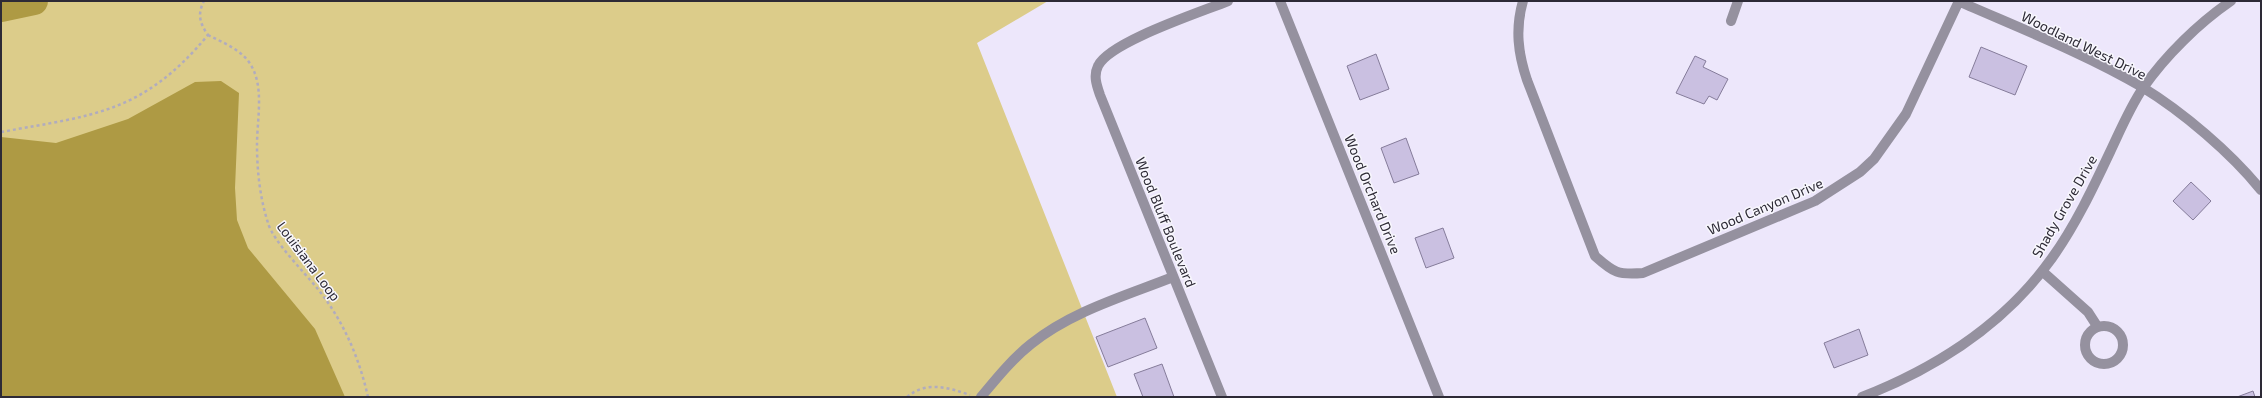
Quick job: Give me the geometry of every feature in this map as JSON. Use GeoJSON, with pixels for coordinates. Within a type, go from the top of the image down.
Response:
{"type":"FeatureCollection","features":[{"type":"Feature","properties":{"kind":"street","name":"Wood Bluff Boulevard"},"geometry":{"type":"LineString","coordinates":[[1222,397],[1100,95],[1095,78],[1097,67],[1103,58],[1120,45],[1228,1]]}},
{"type":"Feature","properties":{"kind":"street","name":"Wood Orchard Drive"},"geometry":{"type":"LineString","coordinates":[[1280,1],[1439,397]]}},
{"type":"Feature","properties":{"kind":"street","name":"Wood Canyon Drive"},"geometry":{"type":"LineString","coordinates":[[1523,1],[1518,29],[1521,62],[1595,256],[1618,273],[1643,273],[1815,202],[1860,172],[1874,159],[1906,114],[1958,1]]}},
{"type":"Feature","properties":{"kind":"street"},"geometry":{"type":"LineString","coordinates":[[1731,21],[1738,1]]}},
{"type":"Feature","properties":{"kind":"street","name":"Woodland West Drive"},"geometry":{"type":"LineString","coordinates":[[1958,1],[2112,71],[2143,88],[2179,113],[2214,143],[2251,178],[2261,190]]}},
{"type":"Feature","properties":{"kind":"street","name":"Shady Grove Drive"},"geometry":{"type":"LineString","coordinates":[[1862,397],[1905,378],[1961,346],[1994,321],[2024,292],[2042,271],[2077,218],[2143,88],[2176,49],[2227,2]]}},
{"type":"Feature","properties":{"kind":"street"},"geometry":{"type":"LineString","coordinates":[[2042,271],[2088,312],[2097,326]]}},
{"type":"Feature","properties":{"kind":"street"},"geometry":{"type":"LineString","coordinates":[[981,397],[1018,356],[1045,334],[1081,313],[1173,277]]}},
{"type":"Feature","properties":{"kind":"path"},"geometry":{"type":"LineString","coordinates":[[1,132],[83,117],[108,110],[133,100],[154,87],[174,71],[208,35],[203,28],[199,16],[204,1]]}},
{"type":"Feature","properties":{"kind":"path","name":"Louisiana Loop"},"geometry":{"type":"LineString","coordinates":[[208,35],[233,48],[252,66],[258,84],[258,170],[263,205],[269,225],[336,315],[354,349],[368,397]]}},
{"type":"Feature","properties":{"kind":"path"},"geometry":{"type":"LineString","coordinates":[[906,397],[919,388],[929,386],[938,386],[975,397]]}},
{"type":"Feature","properties":{"kind":"shaded area"},"geometry":{"type":"Polygon","coordinates":[[[1,1],[1048,1],[977,43],[1117,397],[1,397],[1,1]]]}},
{"type":"Feature","properties":{"kind":"shaded area"},"geometry":{"type":"Polygon","coordinates":[[[221,81],[239,93],[235,188],[237,220],[248,248],[315,329],[345,397],[1,397],[1,137],[56,143],[128,119],[195,82],[221,81]]]}},
{"type":"Feature","properties":{"kind":"building"},"geometry":{"type":"Polygon","coordinates":[[[1981,47],[2027,66],[2015,95],[1969,77],[1981,47]]]}},
{"type":"Feature","properties":{"kind":"building"},"geometry":{"type":"Polygon","coordinates":[[[1376,54],[1389,89],[1360,100],[1347,66],[1376,54]]]}},
{"type":"Feature","properties":{"kind":"building"},"geometry":{"type":"Polygon","coordinates":[[[1695,56],[1706,61],[1703,67],[1728,79],[1717,100],[1709,96],[1704,104],[1676,93],[1695,56]]]}},
{"type":"Feature","properties":{"kind":"building"},"geometry":{"type":"Polygon","coordinates":[[[1406,138],[1419,174],[1394,183],[1381,148],[1406,138]]]}},
{"type":"Feature","properties":{"kind":"building"},"geometry":{"type":"Polygon","coordinates":[[[2191,182],[2211,201],[2193,220],[2173,201],[2191,182]]]}},
{"type":"Feature","properties":{"kind":"building"},"geometry":{"type":"Polygon","coordinates":[[[1443,228],[1454,258],[1426,268],[1415,238],[1443,228]]]}},
{"type":"Feature","properties":{"kind":"building"},"geometry":{"type":"Polygon","coordinates":[[[1145,318],[1157,348],[1108,367],[1096,337],[1145,318]]]}},
{"type":"Feature","properties":{"kind":"building"},"geometry":{"type":"Polygon","coordinates":[[[1859,329],[1868,355],[1834,368],[1824,343],[1859,329]]]}},
{"type":"Feature","properties":{"kind":"building"},"geometry":{"type":"Polygon","coordinates":[[[1162,364],[1174,397],[1143,397],[1134,374],[1162,364]]]}},
{"type":"Feature","properties":{"kind":"building"},"geometry":{"type":"Polygon","coordinates":[[[2253,391],[2255,397],[2237,397],[2253,391]]]}},
{"type":"Feature","properties":{"kind":"waterway"},"geometry":{"type":"LineString","coordinates":[[1,8],[34,1]]}}]}
